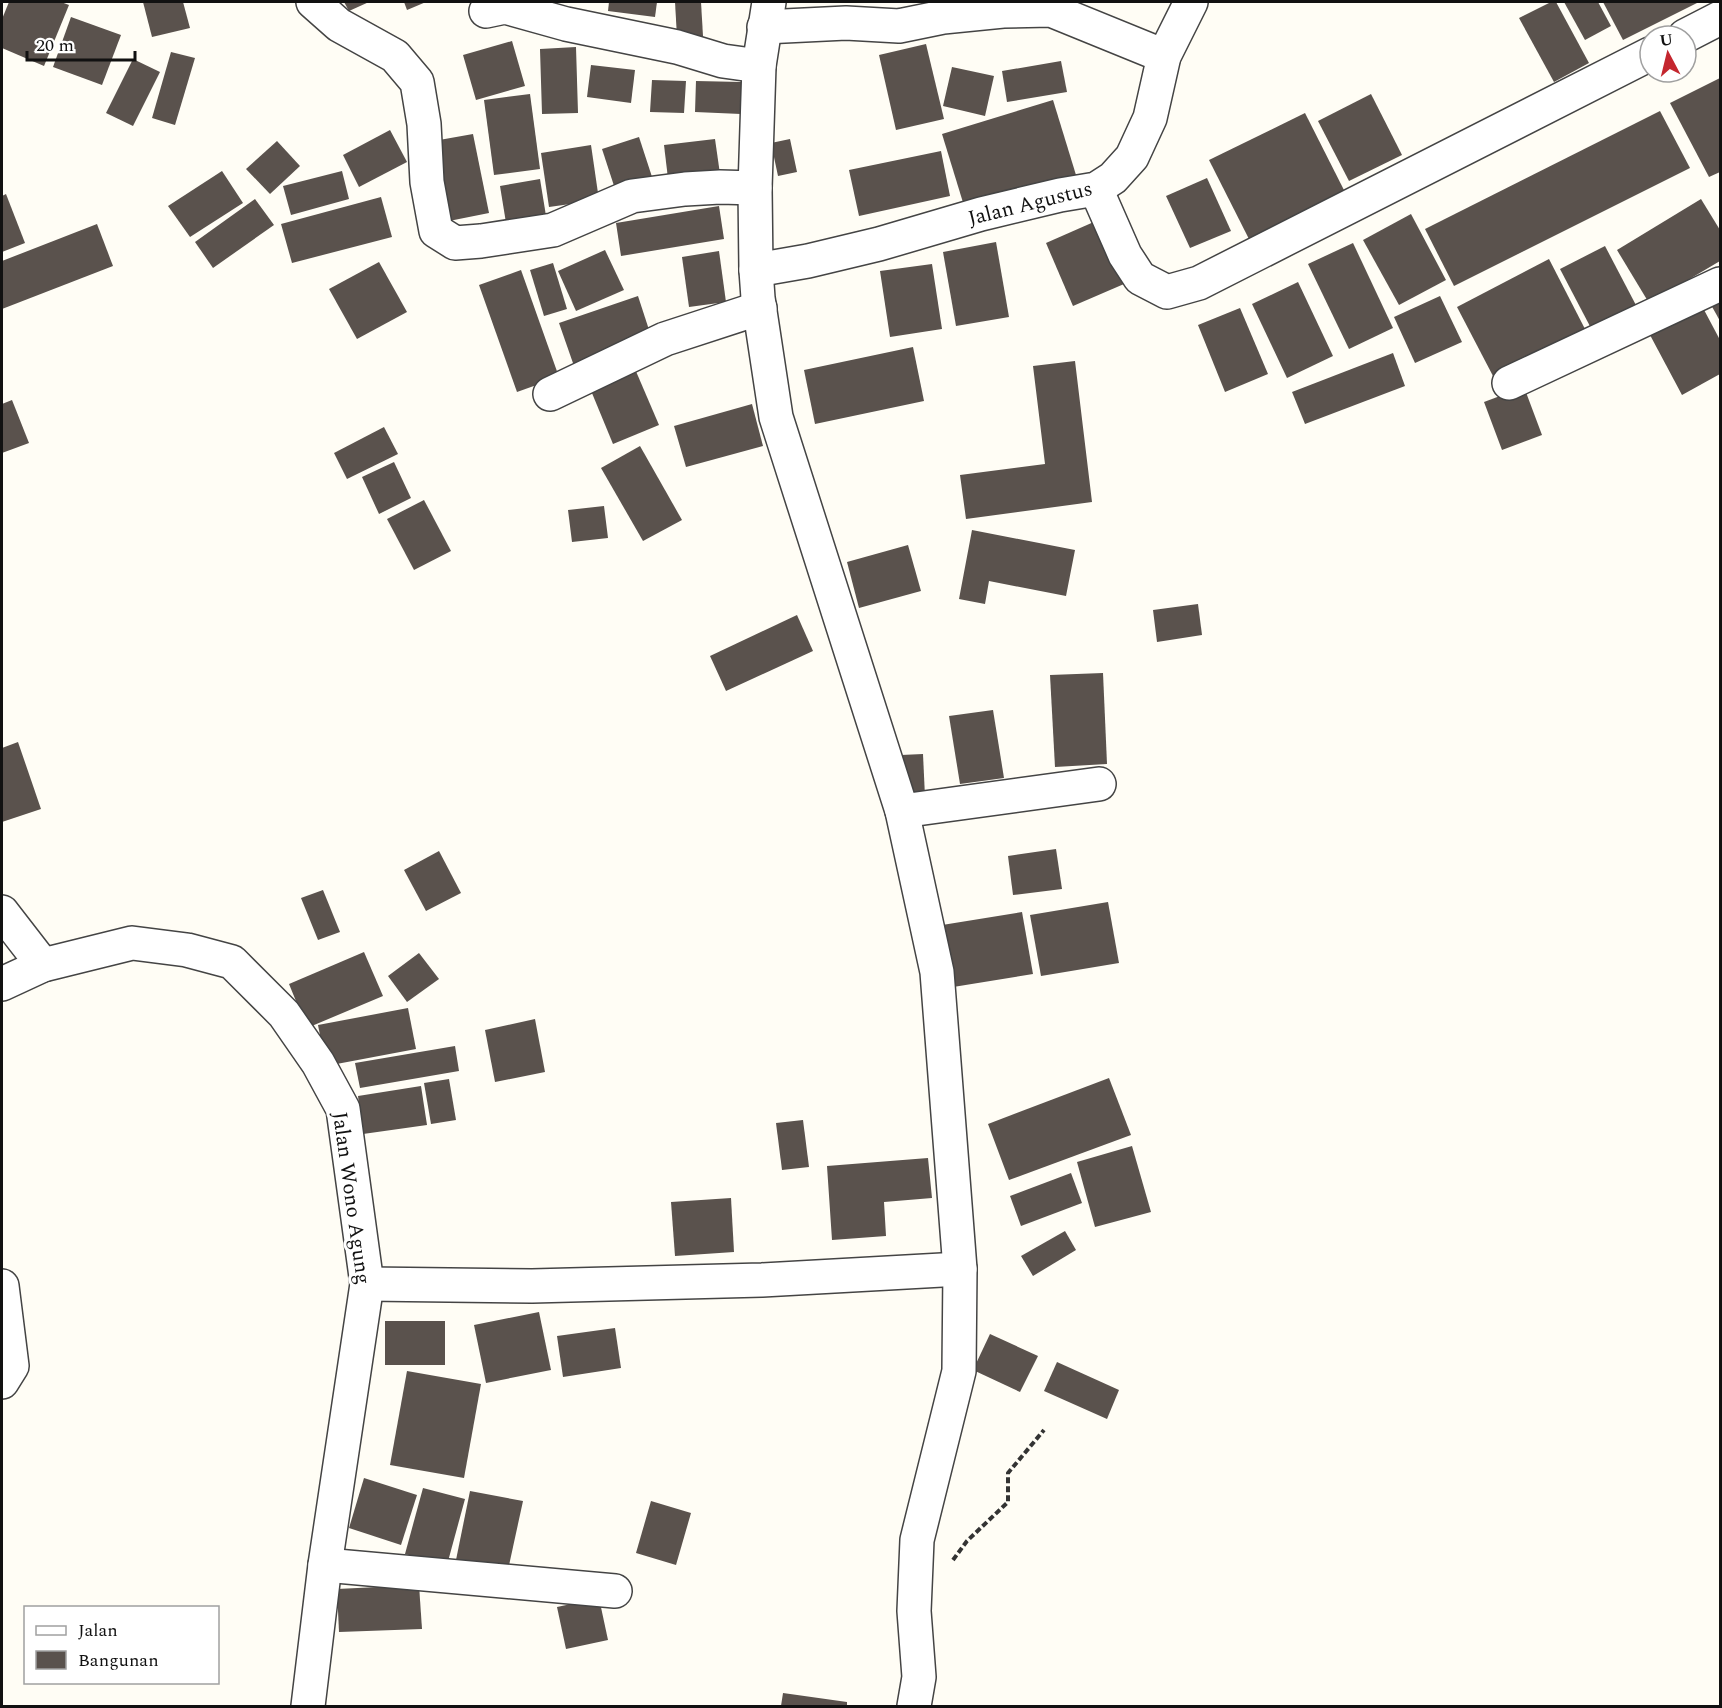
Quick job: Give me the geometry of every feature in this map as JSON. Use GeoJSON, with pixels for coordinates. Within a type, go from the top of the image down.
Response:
{"type":"FeatureCollection","features":[{"type":"Feature","properties":{"kind":"street"},"geometry":{"type":"LineString","coordinates":[[313,2],[339,25],[395,56],[417,82],[424,124],[427,182],[436,231],[455,243],[553,230],[632,196],[720,187],[755,189]]}},
{"type":"Feature","properties":{"kind":"street","name":"Jalan Agustus"},"geometry":{"type":"LineString","coordinates":[[756,270],[808,261],[879,244],[981,214],[1096,189],[1113,178],[1132,157],[1150,118],[1164,56],[1191,2]]}},
{"type":"Feature","properties":{"kind":"street"},"geometry":{"type":"LineString","coordinates":[[486,11],[505,7],[566,24],[677,47],[723,61],[759,66]]}},
{"type":"Feature","properties":{"kind":"street"},"geometry":{"type":"LineString","coordinates":[[914,1707],[920,1677],[914,1611],[917,1540],[960,1371],[960,1269],[937,972],[902,811],[776,417],[756,270],[755,189],[759,66],[766,14],[899,26],[943,17],[1003,11],[1051,10],[1164,56]]}},
{"type":"Feature","properties":{"kind":"street"},"geometry":{"type":"LineString","coordinates":[[1698,29],[1720,18]]}},
{"type":"Feature","properties":{"kind":"street"},"geometry":{"type":"LineString","coordinates":[[1096,189],[1125,255],[1140,278],[1167,292],[1199,283],[1638,60]]}},
{"type":"Feature","properties":{"kind":"street"},"geometry":{"type":"LineString","coordinates":[[1509,383],[1720,284]]}},
{"type":"Feature","properties":{"kind":"street"},"geometry":{"type":"LineString","coordinates":[[550,394],[665,339],[760,308]]}},
{"type":"Feature","properties":{"kind":"street"},"geometry":{"type":"LineString","coordinates":[[902,811],[1099,784]]}},
{"type":"Feature","properties":{"kind":"street"},"geometry":{"type":"LineString","coordinates":[[2,912],[43,965]]}},
{"type":"Feature","properties":{"kind":"street","name":"Jalan Wono Agung"},"geometry":{"type":"LineString","coordinates":[[2,984],[43,965],[132,943],[187,950],[232,962],[284,1014],[318,1063],[343,1109],[367,1284],[325,1565],[308,1707]]}},
{"type":"Feature","properties":{"kind":"street"},"geometry":{"type":"LineString","coordinates":[[367,1284],[532,1286],[762,1280],[960,1269]]}},
{"type":"Feature","properties":{"kind":"street"},"geometry":{"type":"LineString","coordinates":[[2,1286],[12,1366],[2,1382]]}},
{"type":"Feature","properties":{"kind":"street"},"geometry":{"type":"LineString","coordinates":[[325,1565],[615,1591]]}},
{"type":"Feature","properties":{"kind":"path"},"geometry":{"type":"LineString","coordinates":[[953,1560],[967,1541],[1008,1502],[1008,1473],[1044,1430]]}},
{"type":"Feature","properties":{"kind":"building"},"geometry":{"type":"Polygon","coordinates":[[[9,2],[61,2],[69,5],[44,66],[2,48],[2,19],[9,2]]]}},
{"type":"Feature","properties":{"kind":"building"},"geometry":{"type":"Polygon","coordinates":[[[143,2],[183,2],[190,28],[152,37],[143,2]]]}},
{"type":"Feature","properties":{"kind":"building"},"geometry":{"type":"Polygon","coordinates":[[[344,2],[369,2],[349,11],[344,2]]]}},
{"type":"Feature","properties":{"kind":"building"},"geometry":{"type":"Polygon","coordinates":[[[404,2],[426,2],[407,10],[404,2]]]}},
{"type":"Feature","properties":{"kind":"building"},"geometry":{"type":"Polygon","coordinates":[[[609,2],[657,2],[655,17],[608,11],[609,2]]]}},
{"type":"Feature","properties":{"kind":"building"},"geometry":{"type":"Polygon","coordinates":[[[675,2],[701,2],[703,36],[677,37],[675,2]]]}},
{"type":"Feature","properties":{"kind":"building"},"geometry":{"type":"Polygon","coordinates":[[[1551,2],[1556,2],[1589,63],[1554,82],[1519,18],[1551,2]]]}},
{"type":"Feature","properties":{"kind":"building"},"geometry":{"type":"Polygon","coordinates":[[[1564,2],[1598,2],[1611,26],[1585,40],[1564,2]]]}},
{"type":"Feature","properties":{"kind":"building"},"geometry":{"type":"Polygon","coordinates":[[[1603,2],[1699,2],[1655,24],[1638,24],[1638,32],[1623,40],[1603,2]]]}},
{"type":"Feature","properties":{"kind":"building"},"geometry":{"type":"Polygon","coordinates":[[[71,17],[121,35],[102,85],[53,67],[71,17]]]}},
{"type":"Feature","properties":{"kind":"building"},"geometry":{"type":"Polygon","coordinates":[[[512,41],[525,86],[476,100],[463,55],[512,41]]]}},
{"type":"Feature","properties":{"kind":"building"},"geometry":{"type":"Polygon","coordinates":[[[926,44],[944,119],[896,130],[879,55],[926,44]]]}},
{"type":"Feature","properties":{"kind":"building"},"geometry":{"type":"Polygon","coordinates":[[[576,47],[578,113],[542,114],[540,49],[576,47]]]}},
{"type":"Feature","properties":{"kind":"building"},"geometry":{"type":"Polygon","coordinates":[[[171,52],[195,58],[175,125],[152,118],[171,52]]]}},
{"type":"Feature","properties":{"kind":"building"},"geometry":{"type":"Polygon","coordinates":[[[133,59],[160,72],[133,126],[106,113],[133,59]]]}},
{"type":"Feature","properties":{"kind":"building"},"geometry":{"type":"Polygon","coordinates":[[[1061,61],[1067,92],[1007,102],[1002,71],[1061,61]]]}},
{"type":"Feature","properties":{"kind":"building"},"geometry":{"type":"Polygon","coordinates":[[[591,65],[635,70],[631,103],[587,97],[591,65]]]}},
{"type":"Feature","properties":{"kind":"building"},"geometry":{"type":"Polygon","coordinates":[[[952,67],[994,76],[985,116],[943,106],[952,67]]]}},
{"type":"Feature","properties":{"kind":"building"},"geometry":{"type":"Polygon","coordinates":[[[1720,78],[1720,172],[1709,177],[1670,103],[1720,78]]]}},
{"type":"Feature","properties":{"kind":"building"},"geometry":{"type":"Polygon","coordinates":[[[652,80],[686,81],[684,113],[650,112],[652,80]]]}},
{"type":"Feature","properties":{"kind":"building"},"geometry":{"type":"Polygon","coordinates":[[[696,81],[742,82],[741,114],[695,112],[696,81]]]}},
{"type":"Feature","properties":{"kind":"building"},"geometry":{"type":"Polygon","coordinates":[[[530,94],[540,169],[494,175],[484,100],[530,94]]]}},
{"type":"Feature","properties":{"kind":"building"},"geometry":{"type":"Polygon","coordinates":[[[1371,94],[1402,155],[1349,181],[1318,121],[1371,94]]]}},
{"type":"Feature","properties":{"kind":"building"},"geometry":{"type":"Polygon","coordinates":[[[1053,100],[1076,175],[965,209],[942,134],[1053,100]]]}},
{"type":"Feature","properties":{"kind":"building"},"geometry":{"type":"Polygon","coordinates":[[[1660,111],[1690,168],[1454,286],[1425,229],[1660,111]]]}},
{"type":"Feature","properties":{"kind":"building"},"geometry":{"type":"Polygon","coordinates":[[[1305,113],[1349,200],[1253,247],[1209,160],[1305,113]]]}},
{"type":"Feature","properties":{"kind":"building"},"geometry":{"type":"Polygon","coordinates":[[[390,130],[407,162],[359,187],[343,155],[390,130]]]}},
{"type":"Feature","properties":{"kind":"building"},"geometry":{"type":"Polygon","coordinates":[[[473,134],[489,213],[444,222],[428,142],[473,134]]]}},
{"type":"Feature","properties":{"kind":"building"},"geometry":{"type":"Polygon","coordinates":[[[639,137],[654,183],[617,195],[602,149],[639,137]]]}},
{"type":"Feature","properties":{"kind":"building"},"geometry":{"type":"Polygon","coordinates":[[[715,139],[721,181],[669,187],[664,145],[715,139]]]}},
{"type":"Feature","properties":{"kind":"building"},"geometry":{"type":"Polygon","coordinates":[[[790,139],[797,172],[778,176],[771,143],[790,139]]]}},
{"type":"Feature","properties":{"kind":"building"},"geometry":{"type":"Polygon","coordinates":[[[277,141],[300,166],[270,194],[246,169],[277,141]]]}},
{"type":"Feature","properties":{"kind":"building"},"geometry":{"type":"Polygon","coordinates":[[[591,145],[599,200],[549,207],[541,153],[591,145]]]}},
{"type":"Feature","properties":{"kind":"building"},"geometry":{"type":"Polygon","coordinates":[[[941,151],[950,196],[859,216],[849,170],[941,151]]]}},
{"type":"Feature","properties":{"kind":"building"},"geometry":{"type":"Polygon","coordinates":[[[222,171],[243,203],[190,237],[168,206],[222,171]]]}},
{"type":"Feature","properties":{"kind":"building"},"geometry":{"type":"Polygon","coordinates":[[[342,171],[349,199],[291,215],[283,186],[342,171]]]}},
{"type":"Feature","properties":{"kind":"building"},"geometry":{"type":"Polygon","coordinates":[[[1207,178],[1231,231],[1190,248],[1166,196],[1207,178]]]}},
{"type":"Feature","properties":{"kind":"building"},"geometry":{"type":"Polygon","coordinates":[[[540,179],[547,222],[507,229],[500,186],[540,179]]]}},
{"type":"Feature","properties":{"kind":"building"},"geometry":{"type":"Polygon","coordinates":[[[6,194],[25,243],[2,252],[2,196],[6,194]]]}},
{"type":"Feature","properties":{"kind":"building"},"geometry":{"type":"Polygon","coordinates":[[[381,197],[392,237],[292,263],[281,224],[381,197]]]}},
{"type":"Feature","properties":{"kind":"building"},"geometry":{"type":"Polygon","coordinates":[[[255,199],[274,225],[213,268],[195,242],[255,199]]]}},
{"type":"Feature","properties":{"kind":"building"},"geometry":{"type":"Polygon","coordinates":[[[1701,199],[1720,230],[1720,261],[1649,303],[1617,250],[1701,199]]]}},
{"type":"Feature","properties":{"kind":"building"},"geometry":{"type":"Polygon","coordinates":[[[719,206],[724,239],[621,256],[616,223],[719,206]]]}},
{"type":"Feature","properties":{"kind":"building"},"geometry":{"type":"Polygon","coordinates":[[[1411,214],[1446,280],[1399,305],[1363,240],[1411,214]]]}},
{"type":"Feature","properties":{"kind":"building"},"geometry":{"type":"Polygon","coordinates":[[[1096,221],[1124,284],[1073,306],[1046,243],[1096,221]]]}},
{"type":"Feature","properties":{"kind":"building"},"geometry":{"type":"Polygon","coordinates":[[[97,224],[113,266],[2,309],[2,261],[97,224]]]}},
{"type":"Feature","properties":{"kind":"building"},"geometry":{"type":"Polygon","coordinates":[[[996,242],[1009,317],[956,326],[943,252],[996,242]]]}},
{"type":"Feature","properties":{"kind":"building"},"geometry":{"type":"Polygon","coordinates":[[[1353,243],[1393,328],[1349,349],[1308,264],[1353,243]]]}},
{"type":"Feature","properties":{"kind":"building"},"geometry":{"type":"Polygon","coordinates":[[[1605,246],[1638,309],[1593,332],[1560,269],[1605,246]]]}},
{"type":"Feature","properties":{"kind":"building"},"geometry":{"type":"Polygon","coordinates":[[[605,250],[624,290],[576,311],[558,271],[605,250]]]}},
{"type":"Feature","properties":{"kind":"building"},"geometry":{"type":"Polygon","coordinates":[[[719,251],[726,302],[689,307],[682,257],[719,251]]]}},
{"type":"Feature","properties":{"kind":"building"},"geometry":{"type":"Polygon","coordinates":[[[1549,259],[1585,329],[1493,376],[1457,307],[1549,259]]]}},
{"type":"Feature","properties":{"kind":"building"},"geometry":{"type":"Polygon","coordinates":[[[379,262],[407,312],[357,339],[329,289],[379,262]]]}},
{"type":"Feature","properties":{"kind":"building"},"geometry":{"type":"Polygon","coordinates":[[[553,263],[567,309],[544,316],[530,270],[553,263]]]}},
{"type":"Feature","properties":{"kind":"building"},"geometry":{"type":"Polygon","coordinates":[[[932,264],[942,329],[890,337],[880,271],[932,264]]]}},
{"type":"Feature","properties":{"kind":"building"},"geometry":{"type":"Polygon","coordinates":[[[521,270],[559,377],[517,392],[479,285],[521,270]]]}},
{"type":"Feature","properties":{"kind":"building"},"geometry":{"type":"Polygon","coordinates":[[[1298,282],[1333,356],[1287,378],[1252,304],[1298,282]]]}},
{"type":"Feature","properties":{"kind":"building"},"geometry":{"type":"Polygon","coordinates":[[[638,296],[652,339],[574,366],[559,323],[638,296]]]}},
{"type":"Feature","properties":{"kind":"building"},"geometry":{"type":"Polygon","coordinates":[[[1440,296],[1462,342],[1415,363],[1394,317],[1440,296]]]}},
{"type":"Feature","properties":{"kind":"building"},"geometry":{"type":"Polygon","coordinates":[[[1720,297],[1720,321],[1710,303],[1720,297]]]}},
{"type":"Feature","properties":{"kind":"building"},"geometry":{"type":"Polygon","coordinates":[[[1240,308],[1268,374],[1225,392],[1198,325],[1240,308]]]}},
{"type":"Feature","properties":{"kind":"building"},"geometry":{"type":"Polygon","coordinates":[[[1703,308],[1720,340],[1720,374],[1682,395],[1650,335],[1703,308]]]}},
{"type":"Feature","properties":{"kind":"building"},"geometry":{"type":"Polygon","coordinates":[[[913,347],[924,401],[815,424],[804,370],[913,347]]]}},
{"type":"Feature","properties":{"kind":"building"},"geometry":{"type":"Polygon","coordinates":[[[1393,353],[1405,386],[1305,424],[1292,392],[1393,353]]]}},
{"type":"Feature","properties":{"kind":"building"},"geometry":{"type":"Polygon","coordinates":[[[1075,361],[1092,502],[966,519],[960,475],[1045,464],[1033,366],[1075,361]]]}},
{"type":"Feature","properties":{"kind":"building"},"geometry":{"type":"Polygon","coordinates":[[[632,362],[659,425],[613,444],[587,381],[632,362]]]}},
{"type":"Feature","properties":{"kind":"building"},"geometry":{"type":"Polygon","coordinates":[[[1524,387],[1542,435],[1502,450],[1484,402],[1524,387]]]}},
{"type":"Feature","properties":{"kind":"building"},"geometry":{"type":"Polygon","coordinates":[[[12,400],[29,443],[2,453],[2,404],[12,400]]]}},
{"type":"Feature","properties":{"kind":"building"},"geometry":{"type":"Polygon","coordinates":[[[752,404],[763,446],[686,467],[674,426],[752,404]]]}},
{"type":"Feature","properties":{"kind":"building"},"geometry":{"type":"Polygon","coordinates":[[[384,427],[398,454],[347,479],[334,453],[384,427]]]}},
{"type":"Feature","properties":{"kind":"building"},"geometry":{"type":"Polygon","coordinates":[[[640,446],[682,520],[643,541],[601,468],[640,446]]]}},
{"type":"Feature","properties":{"kind":"building"},"geometry":{"type":"Polygon","coordinates":[[[394,462],[411,498],[379,514],[362,477],[394,462]]]}},
{"type":"Feature","properties":{"kind":"building"},"geometry":{"type":"Polygon","coordinates":[[[424,500],[451,551],[414,570],[387,519],[424,500]]]}},
{"type":"Feature","properties":{"kind":"building"},"geometry":{"type":"Polygon","coordinates":[[[604,506],[608,538],[572,542],[568,510],[604,506]]]}},
{"type":"Feature","properties":{"kind":"building"},"geometry":{"type":"Polygon","coordinates":[[[972,530],[1075,550],[1066,596],[989,581],[985,604],[959,599],[972,530]]]}},
{"type":"Feature","properties":{"kind":"building"},"geometry":{"type":"Polygon","coordinates":[[[908,545],[921,591],[859,608],[847,562],[908,545]]]}},
{"type":"Feature","properties":{"kind":"building"},"geometry":{"type":"Polygon","coordinates":[[[1198,604],[1202,635],[1157,642],[1153,610],[1198,604]]]}},
{"type":"Feature","properties":{"kind":"building"},"geometry":{"type":"Polygon","coordinates":[[[797,615],[813,651],[726,691],[710,656],[797,615]]]}},
{"type":"Feature","properties":{"kind":"building"},"geometry":{"type":"Polygon","coordinates":[[[1103,673],[1107,764],[1055,767],[1050,675],[1103,673]]]}},
{"type":"Feature","properties":{"kind":"building"},"geometry":{"type":"Polygon","coordinates":[[[993,710],[1004,778],[960,784],[949,716],[993,710]]]}},
{"type":"Feature","properties":{"kind":"building"},"geometry":{"type":"Polygon","coordinates":[[[18,742],[41,809],[2,822],[2,748],[18,742]]]}},
{"type":"Feature","properties":{"kind":"building"},"geometry":{"type":"Polygon","coordinates":[[[923,754],[925,797],[902,798],[901,755],[923,754]]]}},
{"type":"Feature","properties":{"kind":"building"},"geometry":{"type":"Polygon","coordinates":[[[1056,849],[1062,889],[1013,895],[1008,856],[1056,849]]]}},
{"type":"Feature","properties":{"kind":"building"},"geometry":{"type":"Polygon","coordinates":[[[439,851],[461,893],[426,911],[404,870],[439,851]]]}},
{"type":"Feature","properties":{"kind":"building"},"geometry":{"type":"Polygon","coordinates":[[[323,890],[340,932],[318,940],[301,898],[323,890]]]}},
{"type":"Feature","properties":{"kind":"building"},"geometry":{"type":"Polygon","coordinates":[[[1108,902],[1119,963],[1041,976],[1030,915],[1108,902]]]}},
{"type":"Feature","properties":{"kind":"building"},"geometry":{"type":"Polygon","coordinates":[[[1022,912],[1033,974],[947,988],[936,926],[1022,912]]]}},
{"type":"Feature","properties":{"kind":"building"},"geometry":{"type":"Polygon","coordinates":[[[364,952],[383,996],[307,1028],[289,984],[364,952]]]}},
{"type":"Feature","properties":{"kind":"building"},"geometry":{"type":"Polygon","coordinates":[[[419,953],[439,979],[407,1002],[388,976],[419,953]]]}},
{"type":"Feature","properties":{"kind":"building"},"geometry":{"type":"Polygon","coordinates":[[[408,1008],[416,1049],[326,1066],[318,1025],[408,1008]]]}},
{"type":"Feature","properties":{"kind":"building"},"geometry":{"type":"Polygon","coordinates":[[[535,1019],[545,1072],[495,1082],[485,1030],[535,1019]]]}},
{"type":"Feature","properties":{"kind":"building"},"geometry":{"type":"Polygon","coordinates":[[[455,1046],[459,1071],[360,1088],[355,1063],[455,1046]]]}},
{"type":"Feature","properties":{"kind":"building"},"geometry":{"type":"Polygon","coordinates":[[[1109,1078],[1131,1135],[1009,1180],[988,1124],[1109,1078]]]}},
{"type":"Feature","properties":{"kind":"building"},"geometry":{"type":"Polygon","coordinates":[[[449,1079],[456,1120],[431,1124],[424,1083],[449,1079]]]}},
{"type":"Feature","properties":{"kind":"building"},"geometry":{"type":"Polygon","coordinates":[[[421,1086],[427,1125],[363,1134],[358,1096],[421,1086]]]}},
{"type":"Feature","properties":{"kind":"building"},"geometry":{"type":"Polygon","coordinates":[[[803,1120],[809,1167],[782,1170],[776,1123],[803,1120]]]}},
{"type":"Feature","properties":{"kind":"building"},"geometry":{"type":"Polygon","coordinates":[[[1132,1146],[1151,1212],[1095,1227],[1077,1162],[1132,1146]]]}},
{"type":"Feature","properties":{"kind":"building"},"geometry":{"type":"Polygon","coordinates":[[[928,1158],[932,1198],[884,1202],[886,1236],[832,1240],[827,1166],[928,1158]]]}},
{"type":"Feature","properties":{"kind":"building"},"geometry":{"type":"Polygon","coordinates":[[[1071,1173],[1082,1203],[1021,1226],[1010,1196],[1071,1173]]]}},
{"type":"Feature","properties":{"kind":"building"},"geometry":{"type":"Polygon","coordinates":[[[731,1198],[734,1252],[675,1256],[671,1202],[731,1198]]]}},
{"type":"Feature","properties":{"kind":"building"},"geometry":{"type":"Polygon","coordinates":[[[1065,1231],[1076,1250],[1033,1276],[1021,1256],[1065,1231]]]}},
{"type":"Feature","properties":{"kind":"building"},"geometry":{"type":"Polygon","coordinates":[[[539,1312],[551,1370],[486,1383],[474,1325],[539,1312]]]}},
{"type":"Feature","properties":{"kind":"building"},"geometry":{"type":"Polygon","coordinates":[[[385,1321],[445,1321],[445,1365],[385,1365],[385,1321]]]}},
{"type":"Feature","properties":{"kind":"building"},"geometry":{"type":"Polygon","coordinates":[[[615,1328],[621,1368],[563,1377],[557,1336],[615,1328]]]}},
{"type":"Feature","properties":{"kind":"building"},"geometry":{"type":"Polygon","coordinates":[[[990,1334],[1038,1356],[1020,1392],[973,1370],[990,1334]]]}},
{"type":"Feature","properties":{"kind":"building"},"geometry":{"type":"Polygon","coordinates":[[[1057,1362],[1119,1390],[1107,1419],[1044,1391],[1057,1362]]]}},
{"type":"Feature","properties":{"kind":"building"},"geometry":{"type":"Polygon","coordinates":[[[407,1371],[481,1384],[464,1478],[390,1465],[407,1371]]]}},
{"type":"Feature","properties":{"kind":"building"},"geometry":{"type":"Polygon","coordinates":[[[364,1478],[417,1495],[401,1545],[349,1528],[364,1478]]]}},
{"type":"Feature","properties":{"kind":"building"},"geometry":{"type":"Polygon","coordinates":[[[423,1488],[465,1499],[447,1565],[405,1554],[423,1488]]]}},
{"type":"Feature","properties":{"kind":"building"},"geometry":{"type":"Polygon","coordinates":[[[470,1491],[523,1501],[508,1570],[456,1560],[470,1491]]]}},
{"type":"Feature","properties":{"kind":"building"},"geometry":{"type":"Polygon","coordinates":[[[651,1501],[691,1513],[676,1565],[636,1553],[651,1501]]]}},
{"type":"Feature","properties":{"kind":"building"},"geometry":{"type":"Polygon","coordinates":[[[419,1585],[422,1629],[339,1632],[337,1589],[419,1585]]]}},
{"type":"Feature","properties":{"kind":"building"},"geometry":{"type":"Polygon","coordinates":[[[599,1598],[608,1640],[566,1649],[557,1607],[599,1598]]]}},
{"type":"Feature","properties":{"kind":"building"},"geometry":{"type":"Polygon","coordinates":[[[783,1693],[847,1702],[847,1706],[781,1706],[783,1693]]]}}]}
